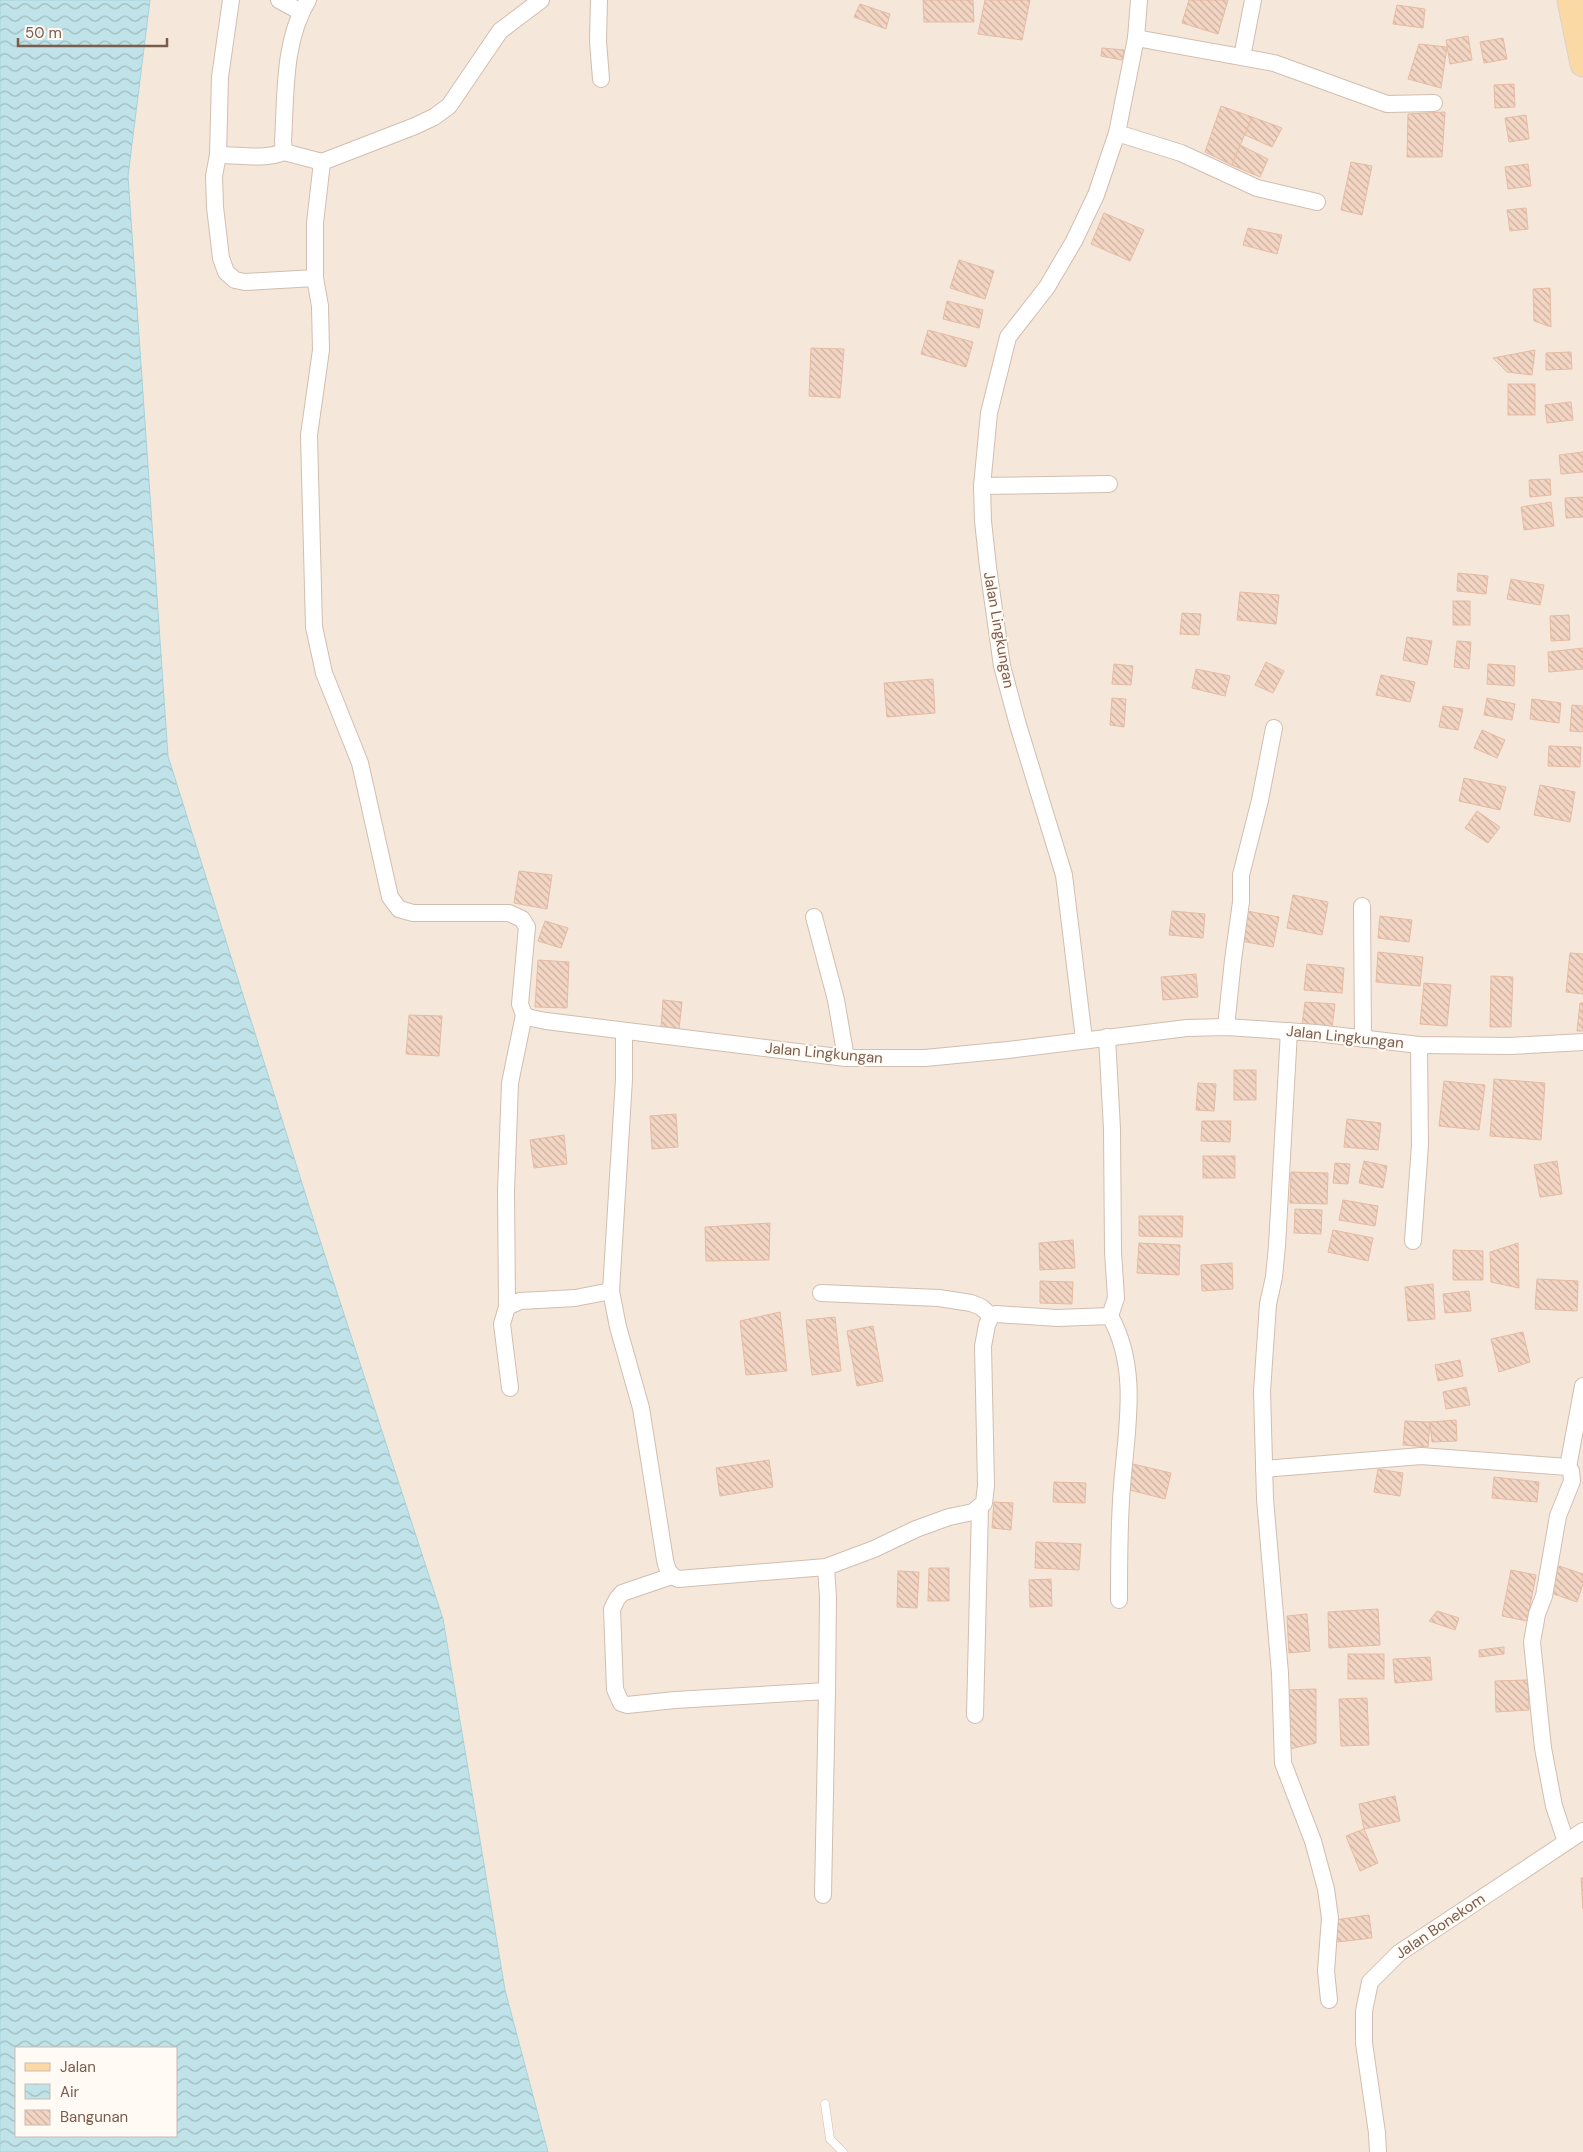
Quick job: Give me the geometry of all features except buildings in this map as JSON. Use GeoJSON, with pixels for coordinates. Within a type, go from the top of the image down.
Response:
{"type":"FeatureCollection","features":[{"type":"Feature","properties":{"kind":"main road"},"geometry":{"type":"LineString","coordinates":[[1570,0],[1583,64]]}},
{"type":"Feature","properties":{"kind":"street"},"geometry":{"type":"LineString","coordinates":[[231,0],[220,77],[218,155],[214,176],[215,206],[221,258],[226,272],[234,280],[244,282],[315,278]]}},
{"type":"Feature","properties":{"kind":"street"},"geometry":{"type":"LineString","coordinates":[[279,0],[304,6],[290,43],[283,141],[284,152]]}},
{"type":"Feature","properties":{"kind":"street"},"geometry":{"type":"LineString","coordinates":[[218,155],[258,157],[273,156],[284,152],[322,162],[416,126],[434,117],[449,106],[500,31],[542,0]]}},
{"type":"Feature","properties":{"kind":"street"},"geometry":{"type":"LineString","coordinates":[[599,0],[598,41],[601,79]]}},
{"type":"Feature","properties":{"kind":"street","name":"Jalan Lingkungan"},"geometry":{"type":"LineString","coordinates":[[1084,1039],[1064,875],[1002,666],[988,567],[983,521],[982,486],[989,413],[1008,337],[1046,287],[1074,240],[1096,195],[1117,134],[1136,38],[1140,0]]}},
{"type":"Feature","properties":{"kind":"street"},"geometry":{"type":"LineString","coordinates":[[1242,56],[1253,0]]}},
{"type":"Feature","properties":{"kind":"street"},"geometry":{"type":"LineString","coordinates":[[1136,38],[1274,62],[1388,104],[1434,103]]}},
{"type":"Feature","properties":{"kind":"street"},"geometry":{"type":"LineString","coordinates":[[1117,134],[1182,153],[1257,188],[1317,202]]}},
{"type":"Feature","properties":{"kind":"street"},"geometry":{"type":"LineString","coordinates":[[322,162],[315,223],[315,278],[320,306],[321,350],[309,435],[314,627],[324,673],[360,763],[390,897],[399,909],[413,913],[509,913],[522,919],[527,927],[520,998],[520,1009],[524,1015],[510,1083],[506,1191],[507,1307],[502,1324],[510,1388]]}},
{"type":"Feature","properties":{"kind":"street"},"geometry":{"type":"LineString","coordinates":[[982,486],[1109,484]]}},
{"type":"Feature","properties":{"kind":"street"},"geometry":{"type":"LineString","coordinates":[[1226,1027],[1232,960],[1241,902],[1241,875],[1260,800],[1274,728]]}},
{"type":"Feature","properties":{"kind":"street"},"geometry":{"type":"LineString","coordinates":[[1362,906],[1364,1039]]}},
{"type":"Feature","properties":{"kind":"street"},"geometry":{"type":"LineString","coordinates":[[814,917],[836,1000],[846,1058]]}},
{"type":"Feature","properties":{"kind":"street","name":"Jalan Lingkungan"},"geometry":{"type":"LineString","coordinates":[[524,1015],[546,1021],[846,1058],[925,1058],[1187,1028],[1226,1027],[1316,1033],[1419,1046],[1510,1046],[1583,1042]]}},
{"type":"Feature","properties":{"kind":"street"},"geometry":{"type":"LineString","coordinates":[[624,1031],[624,1079],[611,1291],[618,1327],[641,1408],[665,1560],[672,1576],[678,1579],[826,1566],[874,1549],[949,1517],[973,1512],[980,1507],[986,1497],[983,1346],[988,1320],[996,1314],[1057,1318],[1110,1316]]}},
{"type":"Feature","properties":{"kind":"street"},"geometry":{"type":"LineString","coordinates":[[1289,1031],[1277,1246],[1274,1276],[1268,1304],[1262,1391],[1264,1469],[1279,1663],[1283,1763],[1312,1840],[1326,1889],[1330,1918],[1326,1971],[1329,2000]]}},
{"type":"Feature","properties":{"kind":"street"},"geometry":{"type":"LineString","coordinates":[[1107,1037],[1112,1130],[1113,1252],[1116,1298],[1110,1316]]}},
{"type":"Feature","properties":{"kind":"street"},"geometry":{"type":"LineString","coordinates":[[1413,1241],[1420,1145],[1419,1046]]}},
{"type":"Feature","properties":{"kind":"street"},"geometry":{"type":"LineString","coordinates":[[507,1307],[520,1301],[575,1298],[611,1291]]}},
{"type":"Feature","properties":{"kind":"street"},"geometry":{"type":"LineString","coordinates":[[821,1293],[939,1298],[971,1302],[992,1316]]}},
{"type":"Feature","properties":{"kind":"street"},"geometry":{"type":"LineString","coordinates":[[1110,1316],[1118,1329],[1126,1359],[1129,1408],[1121,1500],[1119,1600]]}},
{"type":"Feature","properties":{"kind":"street"},"geometry":{"type":"LineString","coordinates":[[1566,1842],[1554,1806],[1543,1748],[1532,1642],[1537,1614],[1544,1596],[1558,1516],[1572,1480],[1571,1471],[1568,1467],[1583,1386]]}},
{"type":"Feature","properties":{"kind":"street"},"geometry":{"type":"LineString","coordinates":[[1264,1469],[1421,1456],[1568,1467]]}},
{"type":"Feature","properties":{"kind":"street"},"geometry":{"type":"LineString","coordinates":[[975,1715],[980,1507]]}},
{"type":"Feature","properties":{"kind":"street"},"geometry":{"type":"LineString","coordinates":[[823,1895],[828,1597],[826,1566]]}},
{"type":"Feature","properties":{"kind":"street"},"geometry":{"type":"LineString","coordinates":[[672,1576],[622,1593],[616,1599],[612,1609],[615,1689],[621,1703],[627,1706],[692,1699],[827,1691]]}},
{"type":"Feature","properties":{"kind":"street","name":"Jalan Bonekom"},"geometry":{"type":"LineString","coordinates":[[1378,2152],[1364,2043],[1364,2011],[1370,1982],[1399,1953],[1583,1831]]}},
{"type":"Feature","properties":{"kind":"lane"},"geometry":{"type":"LineString","coordinates":[[825,2104],[830,2139],[843,2152]]}},
{"type":"Feature","properties":{"kind":"shaded area"},"geometry":{"type":"Polygon","coordinates":[[[0,0],[1583,0],[1583,2152],[355,2152],[0,160],[0,0]]]}},
{"type":"Feature","properties":{"kind":"water"},"geometry":{"type":"Polygon","coordinates":[[[0,0],[150,0],[128,176],[168,756],[317,1231],[443,1619],[505,1990],[548,2152],[0,2152],[0,0]]]}}]}
